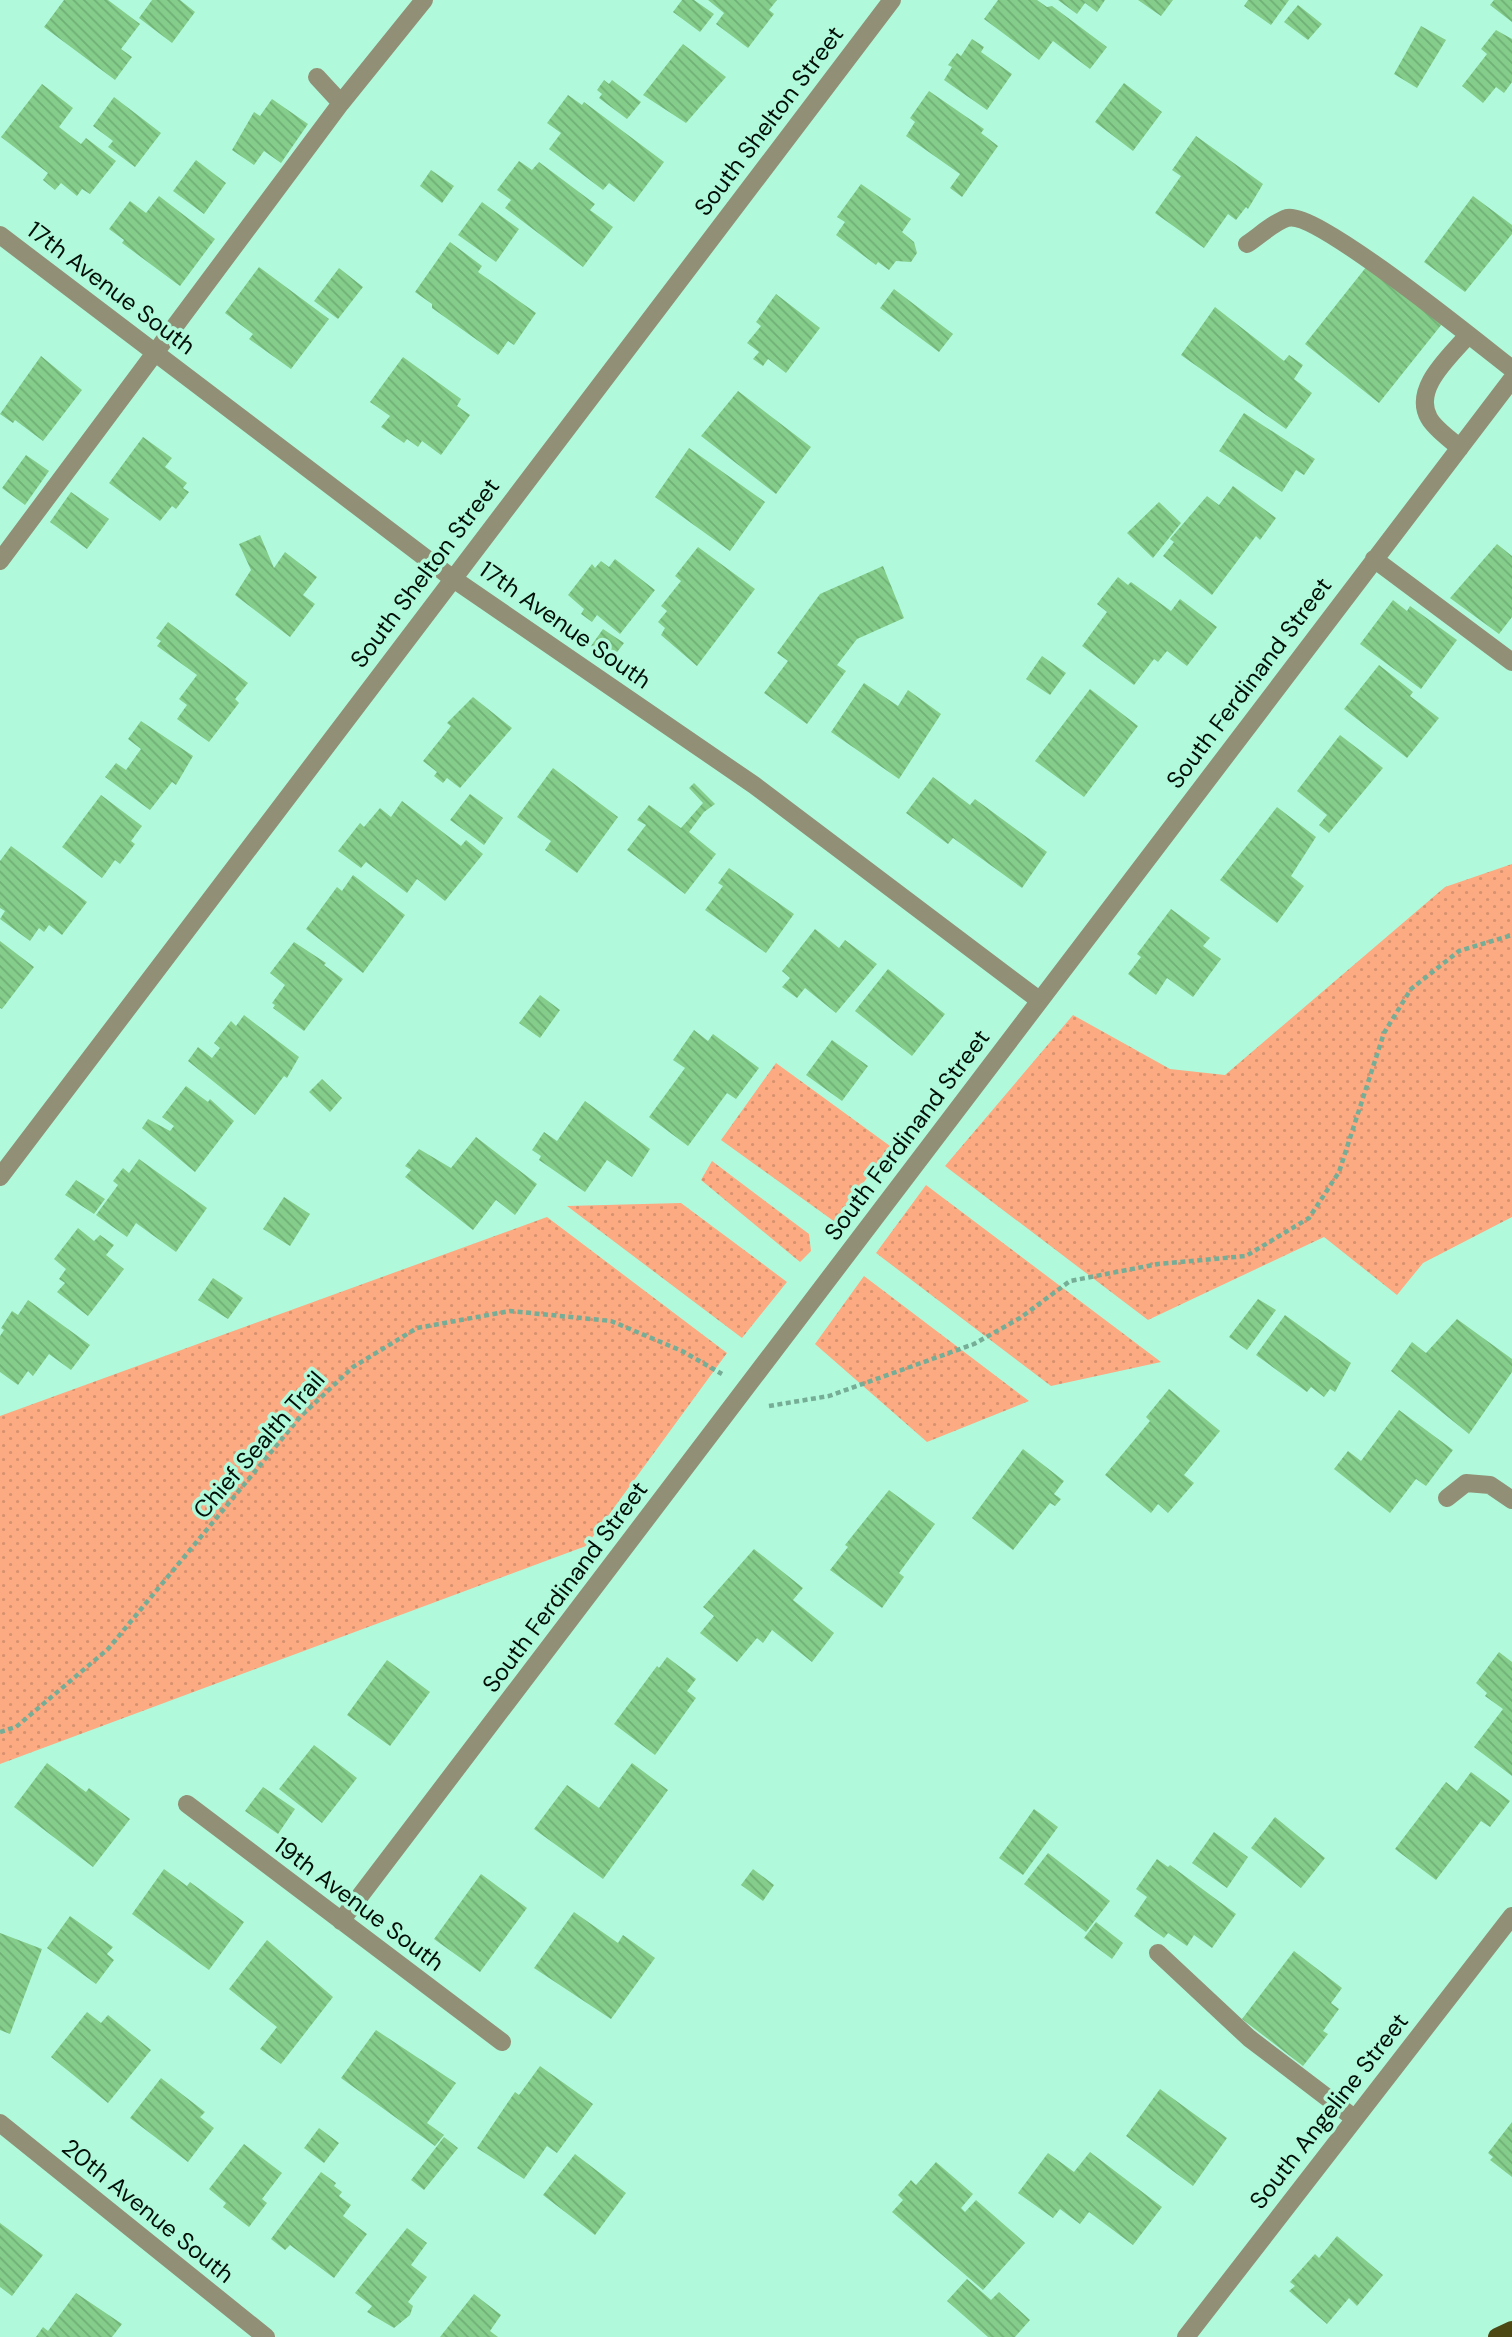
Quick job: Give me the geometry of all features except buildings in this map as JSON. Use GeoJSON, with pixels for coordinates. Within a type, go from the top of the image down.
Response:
{"type":"FeatureCollection","features":[{"type":"Feature","properties":{"kind":"main road"},"geometry":{"type":"LineString","coordinates":[[1497,2337],[1512,2330]]}},
{"type":"Feature","properties":{"kind":"street"},"geometry":{"type":"LineString","coordinates":[[0,561],[341,103],[424,0]]}},
{"type":"Feature","properties":{"kind":"street","name":"South Shelton Street"},"geometry":{"type":"LineString","coordinates":[[0,1177],[892,0]]}},
{"type":"Feature","properties":{"kind":"street"},"geometry":{"type":"LineString","coordinates":[[317,76],[341,103]]}},
{"type":"Feature","properties":{"kind":"street"},"geometry":{"type":"LineString","coordinates":[[1247,244],[1287,218],[1300,218],[1363,255],[1512,369]]}},
{"type":"Feature","properties":{"kind":"street","name":"17th Avenue South"},"geometry":{"type":"LineString","coordinates":[[0,235],[452,578],[754,785],[1039,1000]]}},
{"type":"Feature","properties":{"kind":"street"},"geometry":{"type":"LineString","coordinates":[[1460,448],[1430,420],[1424,402],[1433,378],[1468,335]]}},
{"type":"Feature","properties":{"kind":"street","name":"South Ferdinand Street"},"geometry":{"type":"LineString","coordinates":[[341,1922],[1512,379]]}},
{"type":"Feature","properties":{"kind":"street"},"geometry":{"type":"LineString","coordinates":[[1374,559],[1512,662]]}},
{"type":"Feature","properties":{"kind":"street"},"geometry":{"type":"LineString","coordinates":[[1447,1498],[1466,1483],[1490,1485],[1512,1500]]}},
{"type":"Feature","properties":{"kind":"street","name":"19th Avenue South"},"geometry":{"type":"LineString","coordinates":[[187,1804],[502,2042]]}},
{"type":"Feature","properties":{"kind":"street","name":"South Angeline Street"},"geometry":{"type":"LineString","coordinates":[[1186,2337],[1512,1916]]}},
{"type":"Feature","properties":{"kind":"street"},"geometry":{"type":"LineString","coordinates":[[1158,1953],[1250,2038],[1354,2118]]}},
{"type":"Feature","properties":{"kind":"street","name":"20th Avenue South"},"geometry":{"type":"LineString","coordinates":[[0,2123],[266,2337]]}},
{"type":"Feature","properties":{"kind":"path"},"geometry":{"type":"LineString","coordinates":[[765,1406],[829,1396],[974,1343],[1020,1318],[1070,1281],[1158,1264],[1246,1256],[1309,1218],[1339,1172],[1384,1033],[1411,989],[1458,951],[1512,935]]}},
{"type":"Feature","properties":{"kind":"path","name":"Chief Sealth Trail"},"geometry":{"type":"LineString","coordinates":[[0,1732],[16,1727],[108,1649],[300,1418],[353,1367],[418,1328],[510,1311],[611,1321],[682,1351],[722,1374]]}},
{"type":"Feature","properties":{"kind":"shaded area"},"geometry":{"type":"Polygon","coordinates":[[[1512,864],[1512,1217],[1423,1263],[1397,1295],[1324,1237],[1148,1320],[945,1166],[1073,1015],[1170,1069],[1225,1075],[1445,887],[1512,864]]]}},
{"type":"Feature","properties":{"kind":"shaded area"},"geometry":{"type":"Polygon","coordinates":[[[776,1063],[890,1146],[835,1222],[721,1140],[776,1063]]]}},
{"type":"Feature","properties":{"kind":"shaded area"},"geometry":{"type":"Polygon","coordinates":[[[712,1161],[809,1234],[811,1251],[800,1262],[701,1180],[712,1161]]]}},
{"type":"Feature","properties":{"kind":"shaded area"},"geometry":{"type":"Polygon","coordinates":[[[926,1185],[1161,1362],[1051,1386],[876,1253],[926,1185]]]}},
{"type":"Feature","properties":{"kind":"shaded area"},"geometry":{"type":"Polygon","coordinates":[[[681,1203],[787,1282],[742,1338],[567,1206],[681,1203]]]}},
{"type":"Feature","properties":{"kind":"shaded area"},"geometry":{"type":"Polygon","coordinates":[[[547,1217],[727,1353],[586,1546],[0,1764],[0,1416],[547,1217]]]}},
{"type":"Feature","properties":{"kind":"shaded area"},"geometry":{"type":"Polygon","coordinates":[[[864,1276],[1029,1401],[927,1442],[815,1344],[864,1276]]]}}]}
